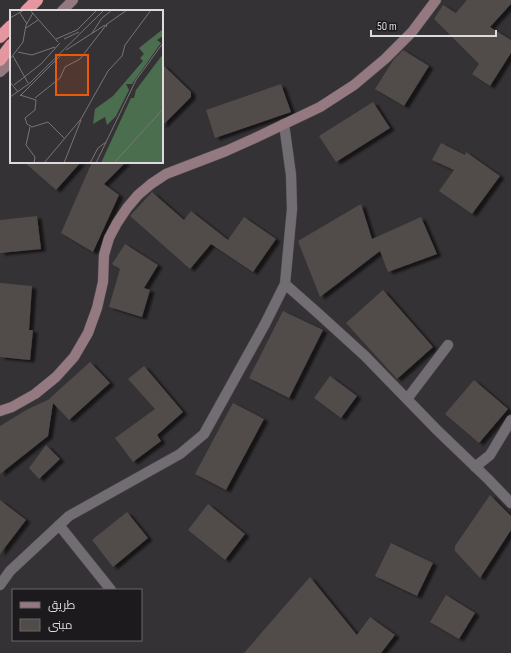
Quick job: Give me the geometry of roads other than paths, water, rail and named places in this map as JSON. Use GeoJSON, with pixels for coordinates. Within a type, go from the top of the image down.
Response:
{"type":"FeatureCollection","features":[{"type":"Feature","properties":{"kind":"highway"},"geometry":{"type":"LineString","coordinates":[[27,10],[37,0]]}},
{"type":"Feature","properties":{"kind":"highway"},"geometry":{"type":"LineString","coordinates":[[38,10],[43,0]]}},
{"type":"Feature","properties":{"kind":"highway"},"geometry":{"type":"LineString","coordinates":[[0,37],[10,27]]}},
{"type":"Feature","properties":{"kind":"highway"},"geometry":{"type":"LineString","coordinates":[[0,60],[10,46]]}},
{"type":"Feature","properties":{"kind":"street"},"geometry":{"type":"LineString","coordinates":[[63,10],[72,0]]}},
{"type":"Feature","properties":{"kind":"street"},"geometry":{"type":"LineString","coordinates":[[0,412],[35,394],[56,377],[74,356],[88,333],[97,308],[103,282],[104,255],[109,238],[126,208],[138,195],[166,174],[226,151],[320,107],[354,85],[385,59],[412,32],[436,0]]}},
{"type":"Feature","properties":{"kind":"street"},"geometry":{"type":"LineString","coordinates":[[0,72],[10,63]]}},
{"type":"Feature","properties":{"kind":"street"},"geometry":{"type":"LineString","coordinates":[[0,585],[10,571],[69,516],[180,454],[204,434],[265,324],[285,284],[292,210],[291,175],[284,124]]}},
{"type":"Feature","properties":{"kind":"street"},"geometry":{"type":"LineString","coordinates":[[285,284],[359,351],[511,503]]}},
{"type":"Feature","properties":{"kind":"street"},"geometry":{"type":"LineString","coordinates":[[407,399],[448,345]]}},
{"type":"Feature","properties":{"kind":"street"},"geometry":{"type":"LineString","coordinates":[[475,467],[490,455],[511,420]]}},
{"type":"Feature","properties":{"kind":"street"},"geometry":{"type":"LineString","coordinates":[[59,525],[110,589]]}}]}
